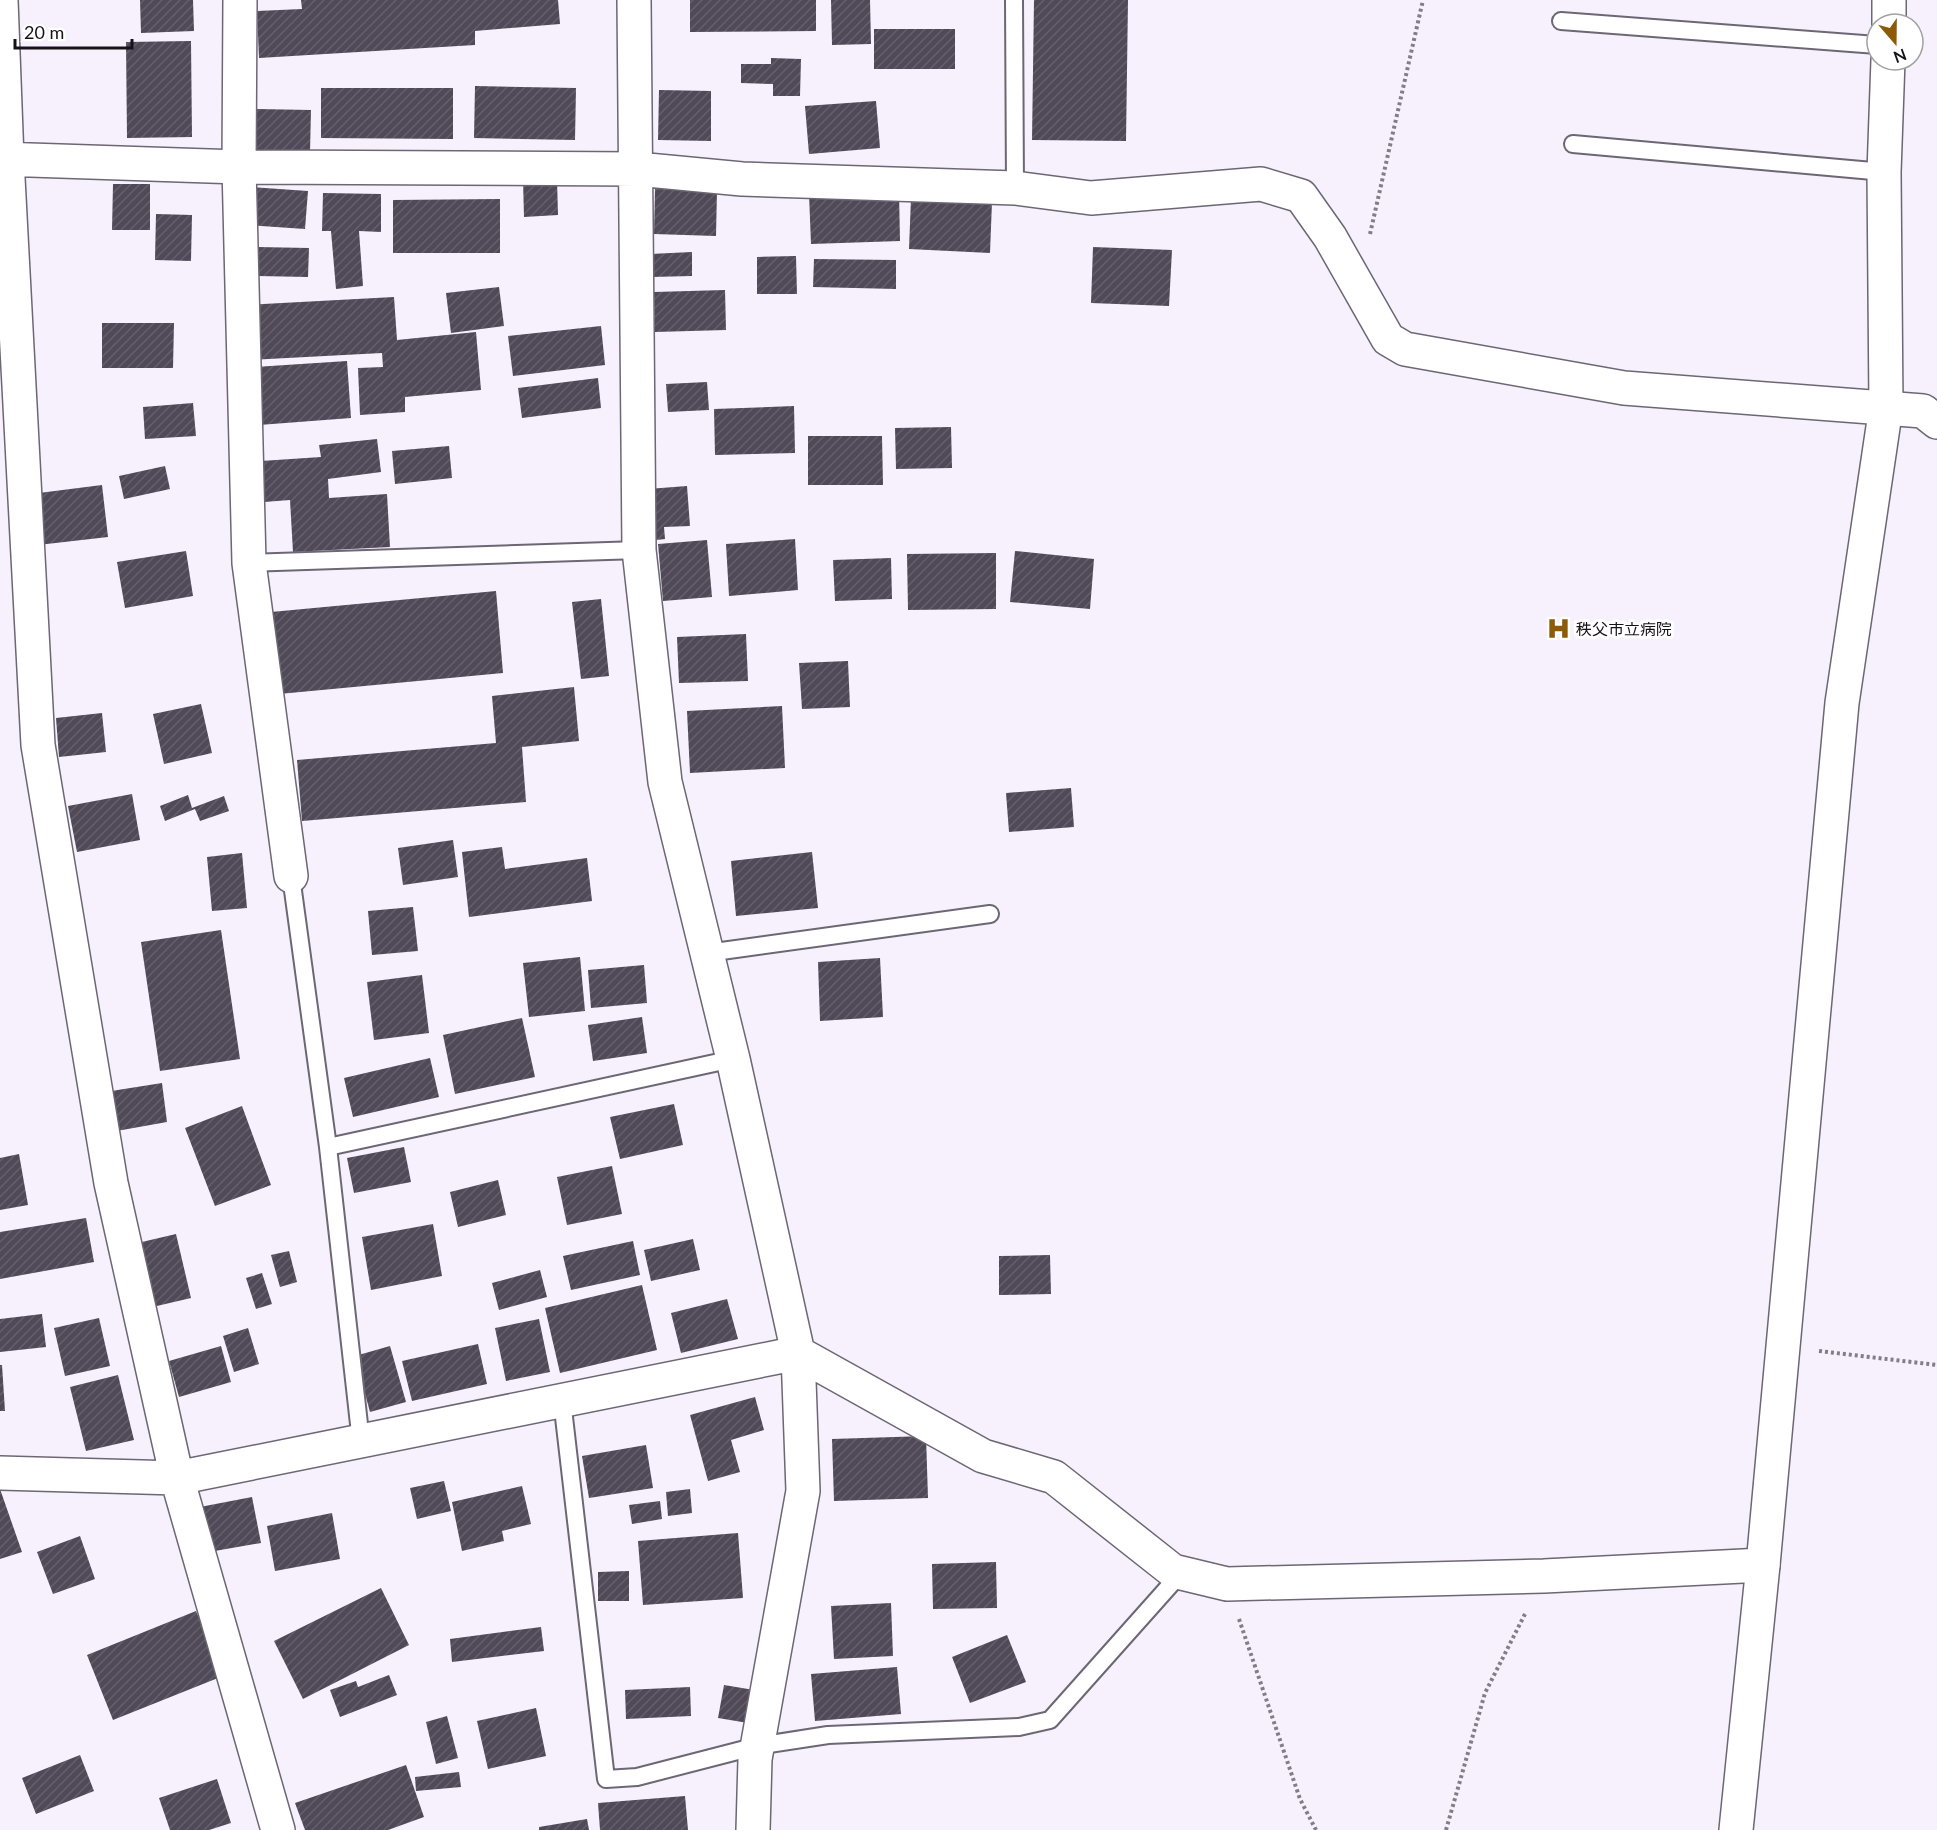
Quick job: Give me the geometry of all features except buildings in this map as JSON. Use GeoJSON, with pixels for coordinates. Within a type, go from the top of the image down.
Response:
{"type":"FeatureCollection","features":[{"type":"Feature","properties":{"kind":"street"},"geometry":{"type":"LineString","coordinates":[[1,0],[4,159],[38,745],[111,1183],[177,1478],[278,1830]]}},
{"type":"Feature","properties":{"kind":"street"},"geometry":{"type":"LineString","coordinates":[[240,0],[239,167],[249,563],[291,876]]}},
{"type":"Feature","properties":{"kind":"street"},"geometry":{"type":"LineString","coordinates":[[634,0],[639,550],[665,782],[733,1059],[798,1353],[803,1491],[755,1759],[753,1830]]}},
{"type":"Feature","properties":{"kind":"street"},"geometry":{"type":"LineString","coordinates":[[1736,1830],[1763,1564],[1842,703],[1886,407],[1884,172],[1888,72]]}},
{"type":"Feature","properties":{"kind":"street"},"geometry":{"type":"LineString","coordinates":[[4,159],[239,167],[637,169],[742,179],[1015,188],[1091,198],[1261,184],[1301,196],[1330,237],[1388,339],[1405,349],[1624,388],[1923,411],[1937,422]]}},
{"type":"Feature","properties":{"kind":"street"},"geometry":{"type":"LineString","coordinates":[[0,1473],[177,1478],[798,1353],[983,1456],[1054,1477],[1173,1571],[1227,1584],[1544,1576],[1763,1564]]}},
{"type":"Feature","properties":{"kind":"lane"},"geometry":{"type":"LineString","coordinates":[[1014,0],[1015,188]]}},
{"type":"Feature","properties":{"kind":"lane"},"geometry":{"type":"LineString","coordinates":[[1561,21],[1865,44]]}},
{"type":"Feature","properties":{"kind":"lane"},"geometry":{"type":"LineString","coordinates":[[1573,144],[1884,172]]}},
{"type":"Feature","properties":{"kind":"lane"},"geometry":{"type":"LineString","coordinates":[[249,563],[639,550]]}},
{"type":"Feature","properties":{"kind":"lane"},"geometry":{"type":"LineString","coordinates":[[291,876],[328,1147],[361,1442]]}},
{"type":"Feature","properties":{"kind":"lane"},"geometry":{"type":"LineString","coordinates":[[707,953],[990,914]]}},
{"type":"Feature","properties":{"kind":"lane"},"geometry":{"type":"LineString","coordinates":[[328,1147],[733,1059]]}},
{"type":"Feature","properties":{"kind":"lane"},"geometry":{"type":"LineString","coordinates":[[562,1400],[606,1779],[637,1777],[757,1746],[828,1734],[1018,1727],[1050,1720],[1181,1573]]}},
{"type":"Feature","properties":{"kind":"path"},"geometry":{"type":"LineString","coordinates":[[1357,284],[1423,0]]}},
{"type":"Feature","properties":{"kind":"path"},"geometry":{"type":"LineString","coordinates":[[1783,1347],[1937,1365]]}},
{"type":"Feature","properties":{"kind":"path"},"geometry":{"type":"LineString","coordinates":[[1446,1830],[1485,1693],[1544,1576]]}},
{"type":"Feature","properties":{"kind":"path"},"geometry":{"type":"LineString","coordinates":[[1227,1584],[1300,1799],[1316,1830]]}},
{"type":"Feature","properties":{"kind":"place","name":"秩父市立病院"},"geometry":{"type":"Point","coordinates":[1558,629]}}]}
